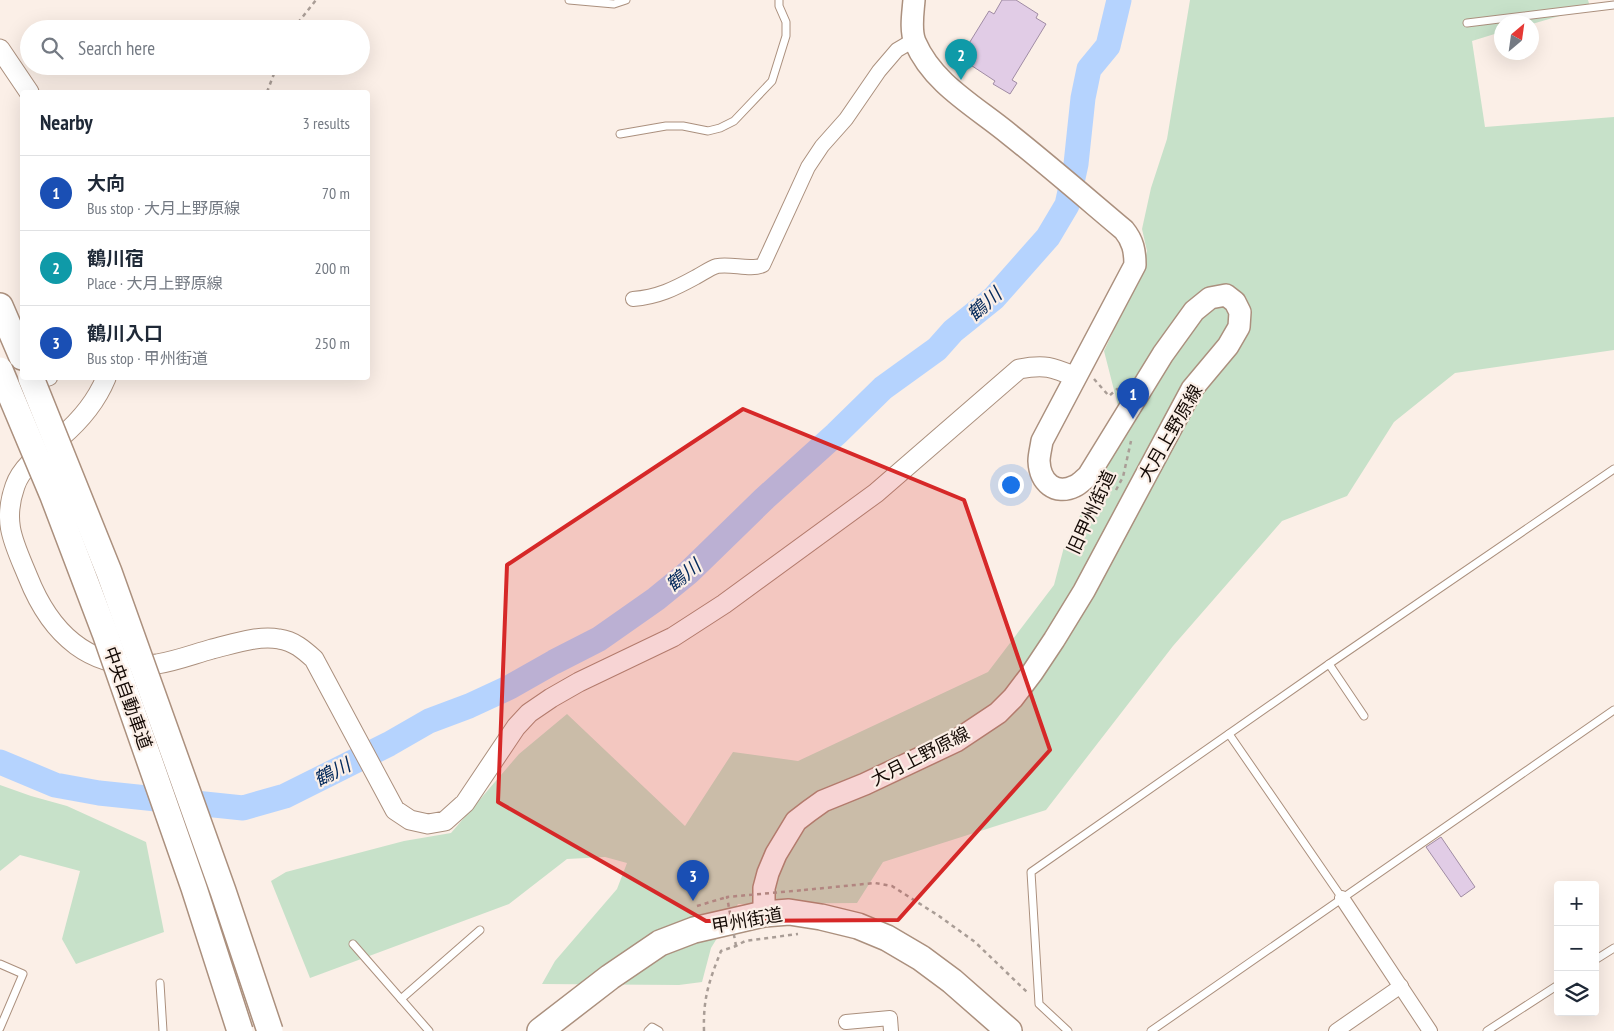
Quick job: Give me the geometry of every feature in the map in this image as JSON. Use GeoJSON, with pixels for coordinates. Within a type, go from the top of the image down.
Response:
{"type":"FeatureCollection","features":[{"type":"Feature","properties":{"kind":"highway"},"geometry":{"type":"LineString","coordinates":[[0,306],[20,352]]}},
{"type":"Feature","properties":{"kind":"highway","name":"中央自動車道"},"geometry":{"type":"LineString","coordinates":[[0,370],[53,496],[105,633],[194,888],[240,1031]]}},
{"type":"Feature","properties":{"kind":"highway","name":"中央自動車道"},"geometry":{"type":"LineString","coordinates":[[32,380],[116,590],[223,891],[270,1031]]}},
{"type":"Feature","properties":{"kind":"highway","name":"甲州街道"},"geometry":{"type":"LineString","coordinates":[[540,1031],[610,977],[660,943],[694,930],[764,914],[790,912],[858,926],[887,938],[921,958],[952,981],[1009,1031]]}},
{"type":"Feature","properties":{"kind":"main road","name":"大月上野原線"},"geometry":{"type":"LineString","coordinates":[[764,914],[764,888],[768,873],[776,854],[796,821],[823,801],[865,784],[956,741],[998,713],[1013,698],[1054,640],[1084,591],[1192,389],[1228,346],[1239,328],[1240,312],[1235,302],[1226,295],[1210,298],[1194,311],[1163,354],[1088,476],[1076,485],[1063,490],[1049,485],[1042,478],[1039,460],[1042,441],[1135,265],[1135,250],[1131,239],[1124,230],[1008,133],[940,80],[927,63],[914,40],[912,18],[914,0]]}},
{"type":"Feature","properties":{"kind":"street"},"geometry":{"type":"LineString","coordinates":[[633,299],[650,298],[668,291],[715,266],[757,268],[763,265],[808,167],[822,146],[846,119],[879,70],[897,50],[914,40]]}},
{"type":"Feature","properties":{"kind":"street"},"geometry":{"type":"LineString","coordinates":[[0,49],[28,90]]}},
{"type":"Feature","properties":{"kind":"street"},"geometry":{"type":"LineString","coordinates":[[105,380],[99,394],[83,416],[27,465],[16,483],[9,502],[9,523],[12,536],[35,594],[45,612],[59,630],[74,644],[92,655],[129,666],[158,664],[257,639],[280,638],[300,645],[314,660],[330,687],[395,810],[410,820],[428,824],[445,821],[465,803],[516,727],[530,713],[579,682],[673,637],[724,604],[876,493],[1019,370],[1036,366],[1079,371]]}},
{"type":"Feature","properties":{"kind":"street"},"geometry":{"type":"LineString","coordinates":[[0,396],[44,380]]}},
{"type":"Feature","properties":{"kind":"street"},"geometry":{"type":"LineString","coordinates":[[1342,898],[1430,1031]]}},
{"type":"Feature","properties":{"kind":"street"},"geometry":{"type":"LineString","coordinates":[[1336,1031],[1401,986]]}},
{"type":"Feature","properties":{"kind":"street"},"geometry":{"type":"LineString","coordinates":[[846,1023],[890,1018],[891,1031]]}},
{"type":"Feature","properties":{"kind":"lane"},"geometry":{"type":"LineString","coordinates":[[569,0],[614,4],[626,0]]}},
{"type":"Feature","properties":{"kind":"lane"},"geometry":{"type":"LineString","coordinates":[[620,134],[666,126],[683,126],[708,131],[720,128],[734,120],[772,81],[786,36],[786,22],[779,6],[779,0]]}},
{"type":"Feature","properties":{"kind":"lane"},"geometry":{"type":"LineString","coordinates":[[1467,23],[1614,5]]}},
{"type":"Feature","properties":{"kind":"lane"},"geometry":{"type":"LineString","coordinates":[[1068,1031],[1039,1004],[1031,872],[1614,468]]}},
{"type":"Feature","properties":{"kind":"lane"},"geometry":{"type":"LineString","coordinates":[[1329,664],[1364,716]]}},
{"type":"Feature","properties":{"kind":"lane"},"geometry":{"type":"LineString","coordinates":[[1151,1031],[1614,710]]}},
{"type":"Feature","properties":{"kind":"lane"},"geometry":{"type":"LineString","coordinates":[[1229,734],[1342,898]]}},
{"type":"Feature","properties":{"kind":"lane"},"geometry":{"type":"LineString","coordinates":[[401,999],[480,930]]}},
{"type":"Feature","properties":{"kind":"lane"},"geometry":{"type":"LineString","coordinates":[[353,944],[429,1031]]}},
{"type":"Feature","properties":{"kind":"lane"},"geometry":{"type":"LineString","coordinates":[[1599,957],[1614,948]]}},
{"type":"Feature","properties":{"kind":"lane"},"geometry":{"type":"LineString","coordinates":[[0,964],[23,974],[0,1028]]}},
{"type":"Feature","properties":{"kind":"lane"},"geometry":{"type":"LineString","coordinates":[[160,983],[162,1031]]}},
{"type":"Feature","properties":{"kind":"lane"},"geometry":{"type":"LineString","coordinates":[[1488,1031],[1554,988]]}},
{"type":"Feature","properties":{"kind":"lane"},"geometry":{"type":"LineString","coordinates":[[648,1031],[652,1027],[659,1031]]}},
{"type":"Feature","properties":{"kind":"path"},"geometry":{"type":"LineString","coordinates":[[300,20],[316,0]]}},
{"type":"Feature","properties":{"kind":"path"},"geometry":{"type":"LineString","coordinates":[[268,90],[274,75]]}},
{"type":"Feature","properties":{"kind":"path"},"geometry":{"type":"LineString","coordinates":[[1079,371],[1109,396],[1117,389],[1120,391]]}},
{"type":"Feature","properties":{"kind":"path","name":"旧甲州街道"},"geometry":{"type":"LineString","coordinates":[[1114,495],[1123,477],[1131,440]]}},
{"type":"Feature","properties":{"kind":"path"},"geometry":{"type":"LineString","coordinates":[[697,906],[727,897],[876,883],[892,886],[975,942],[1039,1004]]}},
{"type":"Feature","properties":{"kind":"path"},"geometry":{"type":"LineString","coordinates":[[727,897],[736,946]]}},
{"type":"Feature","properties":{"kind":"path"},"geometry":{"type":"LineString","coordinates":[[704,1031],[704,1011],[708,985],[721,951],[745,941],[804,933]]}},
{"type":"Feature","properties":{"kind":"highlighted area"},"geometry":{"type":"Polygon","coordinates":[[[743,409],[964,500],[1050,750],[898,920],[706,921],[498,802],[507,565],[743,409]]]}},
{"type":"Feature","properties":{"kind":"green space"},"geometry":{"type":"Polygon","coordinates":[[[1190,0],[1588,0],[1590,7],[1539,22],[1539,15],[1494,15],[1494,34],[1472,41],[1485,127],[1614,117],[1614,350],[1455,373],[1394,422],[1347,496],[1282,521],[1173,646],[1046,810],[883,862],[857,903],[738,904],[711,948],[702,982],[679,985],[542,984],[555,961],[617,889],[627,863],[605,857],[567,859],[509,904],[310,978],[271,881],[286,872],[404,841],[451,833],[519,754],[567,714],[685,826],[733,752],[798,761],[988,672],[1054,585],[1064,547],[1124,429],[1104,351],[1143,268],[1147,251],[1142,229],[1151,188],[1167,139],[1190,0]]]}},
{"type":"Feature","properties":{"kind":"green space"},"geometry":{"type":"Polygon","coordinates":[[[0,785],[67,806],[146,842],[164,932],[76,964],[62,939],[80,871],[20,855],[0,871],[0,785]]]}},
{"type":"Feature","properties":{"kind":"building"},"geometry":{"type":"Polygon","coordinates":[[[1002,0],[1016,0],[1038,14],[1036,18],[1046,24],[1012,80],[1017,83],[1010,94],[993,84],[995,81],[960,58],[989,11],[994,14],[1002,0]]]}},
{"type":"Feature","properties":{"kind":"building"},"geometry":{"type":"Polygon","coordinates":[[[1441,837],[1475,887],[1461,897],[1426,847],[1441,837]]]}},
{"type":"Feature","properties":{"kind":"waterway","name":"鶴川"},"geometry":{"type":"LineString","coordinates":[[0,762],[55,785],[99,793],[243,808],[285,796],[389,744],[429,721],[469,706],[510,687],[599,639],[656,599],[689,572],[883,388],[937,349],[953,331],[994,298],[1048,237],[1067,205],[1076,164],[1083,98],[1089,69],[1108,46],[1119,0]]}},
{"type":"Feature","properties":{"kind":"place","name":"鶴川宿"},"geometry":{"type":"Point","coordinates":[961,80]}},
{"type":"Feature","properties":{"kind":"place","name":"大向"},"geometry":{"type":"Point","coordinates":[1133,419]}},
{"type":"Feature","properties":{"kind":"place","name":"鶴川入口"},"geometry":{"type":"Point","coordinates":[693,901]}}]}
